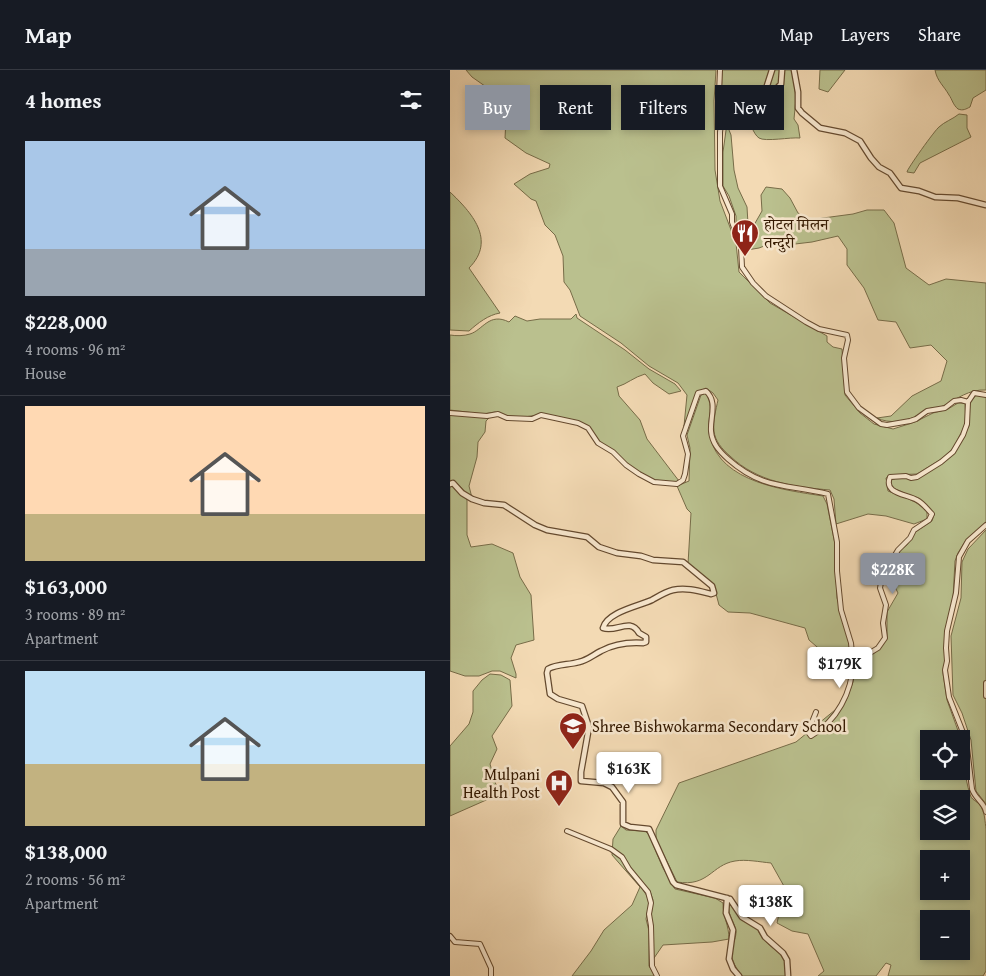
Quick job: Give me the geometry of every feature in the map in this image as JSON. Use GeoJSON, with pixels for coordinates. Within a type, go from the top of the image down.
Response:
{"type":"FeatureCollection","features":[{"type":"Feature","properties":{"kind":"street"},"geometry":{"type":"LineString","coordinates":[[720,70],[719,93],[723,109],[720,132],[720,186],[732,214],[732,222],[741,247],[742,267],[746,275],[766,296],[814,327],[824,331],[847,335],[848,340],[844,358],[847,392],[859,408],[881,424],[887,425],[916,420],[928,411],[945,408],[954,402],[961,400],[968,402]]}},
{"type":"Feature","properties":{"kind":"street"},"geometry":{"type":"LineString","coordinates":[[772,70],[764,95],[768,98],[781,84],[782,70]]}},
{"type":"Feature","properties":{"kind":"street"},"geometry":{"type":"LineString","coordinates":[[794,70],[798,92],[798,108],[802,113],[820,128],[845,133],[860,141],[871,158],[879,167],[890,173],[901,188],[935,197],[958,198],[986,206]]}},
{"type":"Feature","properties":{"kind":"street"},"geometry":{"type":"LineString","coordinates":[[450,413],[488,416],[498,414],[507,418],[532,418],[541,415],[578,422],[588,428],[598,443],[613,452],[626,465],[639,474],[654,482],[677,484],[682,480],[686,469],[688,454],[683,436],[686,424],[698,393],[706,391],[713,402],[710,420],[714,443],[722,454],[738,468],[747,474],[776,485],[828,494],[837,542],[837,571],[841,610],[851,643],[853,663],[850,687],[841,706],[819,731],[811,736],[808,732],[816,712]]}},
{"type":"Feature","properties":{"kind":"street"},"geometry":{"type":"LineString","coordinates":[[853,663],[860,663],[864,660],[868,654],[878,648],[884,638],[886,605],[880,588],[883,572],[898,550],[910,538],[914,530],[931,517],[932,514],[921,502],[894,492],[888,482],[890,477],[917,477],[953,452],[967,424],[968,402],[974,393],[986,395]]}},
{"type":"Feature","properties":{"kind":"street"},"geometry":{"type":"LineString","coordinates":[[450,484],[456,485],[462,493],[472,499],[484,503],[504,505],[535,525],[556,532],[587,537],[599,547],[653,560],[683,562],[712,586],[714,593],[712,594],[692,589],[674,590],[628,608],[606,620],[603,628],[608,630],[624,625],[632,626],[646,637],[646,642],[623,643],[603,650],[589,659],[553,666],[548,669],[547,673],[550,694],[558,699],[582,706],[586,715],[589,728],[581,782],[604,783],[612,787],[623,802],[623,824],[630,827],[648,829],[673,882],[676,885],[730,899],[742,917],[760,928],[764,937],[783,953],[787,960],[788,976]]}},
{"type":"Feature","properties":{"kind":"street"},"geometry":{"type":"LineString","coordinates":[[986,525],[968,541],[959,557],[956,593],[948,631],[945,670],[949,697],[966,740],[974,797],[985,808],[986,812]]}},
{"type":"Feature","properties":{"kind":"street"},"geometry":{"type":"LineString","coordinates":[[986,683],[986,696]]}},
{"type":"Feature","properties":{"kind":"street"},"geometry":{"type":"LineString","coordinates":[[567,831],[611,849],[622,857],[629,869],[648,892],[651,903],[649,914],[652,966],[656,976]]}},
{"type":"Feature","properties":{"kind":"street"},"geometry":{"type":"LineString","coordinates":[[727,898],[726,913],[733,930],[728,959],[739,976]]}},
{"type":"Feature","properties":{"kind":"street"},"geometry":{"type":"LineString","coordinates":[[450,936],[455,942],[480,944],[492,968],[491,976]]}},
{"type":"Feature","properties":{"kind":"green space"},"geometry":{"type":"Polygon","coordinates":[[[466,70],[716,70],[714,101],[715,170],[720,201],[736,243],[739,272],[770,303],[827,336],[827,342],[833,347],[842,349],[845,395],[860,413],[874,424],[893,429],[948,409],[958,403],[965,403],[966,423],[954,447],[943,458],[917,474],[891,475],[886,478],[888,491],[919,504],[927,512],[927,519],[914,524],[886,516],[868,514],[836,524],[834,499],[830,490],[777,482],[752,472],[724,451],[717,441],[714,431],[714,419],[718,400],[706,388],[698,392],[684,426],[687,395],[678,383],[649,366],[621,343],[580,316],[570,290],[564,282],[563,256],[555,235],[545,225],[536,201],[514,184],[530,174],[549,168],[550,164],[526,153],[505,138],[505,130],[530,130],[530,85],[483,85],[466,70]]]}},
{"type":"Feature","properties":{"kind":"green space"},"geometry":{"type":"Polygon","coordinates":[[[722,70],[771,70],[767,85],[722,85],[722,70]]]}},
{"type":"Feature","properties":{"kind":"green space"},"geometry":{"type":"Polygon","coordinates":[[[774,70],[781,70],[780,83],[778,85],[769,85],[774,70]]]}},
{"type":"Feature","properties":{"kind":"green space"},"geometry":{"type":"Polygon","coordinates":[[[783,70],[792,70],[796,98],[794,119],[798,125],[800,138],[762,139],[753,130],[784,130],[784,85],[780,85],[783,70]]]}},
{"type":"Feature","properties":{"kind":"green space"},"geometry":{"type":"Polygon","coordinates":[[[820,70],[845,70],[828,92],[819,89],[820,70]]]}},
{"type":"Feature","properties":{"kind":"green space"},"geometry":{"type":"Polygon","coordinates":[[[935,70],[986,70],[986,90],[973,98],[970,107],[963,110],[958,109],[939,80],[935,70]]]}},
{"type":"Feature","properties":{"kind":"green space"},"geometry":{"type":"Polygon","coordinates":[[[959,114],[967,115],[967,128],[971,137],[920,163],[914,173],[907,172],[936,130],[959,114]]]}},
{"type":"Feature","properties":{"kind":"green space"},"geometry":{"type":"Polygon","coordinates":[[[726,130],[729,130],[734,170],[738,188],[747,207],[748,224],[754,225],[762,211],[761,195],[766,187],[782,189],[790,198],[798,213],[808,220],[853,214],[867,210],[884,210],[894,223],[906,268],[929,285],[946,279],[986,283],[986,390],[974,391],[943,406],[928,409],[908,419],[892,422],[877,418],[891,416],[912,396],[941,381],[947,361],[931,345],[910,348],[896,322],[878,320],[864,288],[847,265],[847,249],[838,236],[795,244],[780,240],[759,248],[747,250],[736,224],[736,216],[729,196],[723,186],[723,152],[726,130]]]}},
{"type":"Feature","properties":{"kind":"green space"},"geometry":{"type":"Polygon","coordinates":[[[450,192],[466,208],[478,227],[481,247],[477,258],[469,268],[500,313],[487,317],[469,331],[450,330],[450,192]]]}},
{"type":"Feature","properties":{"kind":"green space"},"geometry":{"type":"Polygon","coordinates":[[[576,314],[577,318],[625,350],[649,369],[675,384],[681,391],[669,394],[653,383],[645,374],[617,387],[619,396],[640,420],[647,439],[679,481],[654,480],[641,473],[628,465],[599,441],[590,429],[578,421],[545,414],[524,417],[507,416],[495,412],[483,414],[450,410],[450,335],[470,334],[491,320],[496,319],[509,322],[515,316],[527,321],[571,319],[576,314]]]}},
{"type":"Feature","properties":{"kind":"green space"},"geometry":{"type":"Polygon","coordinates":[[[705,393],[710,404],[710,437],[716,452],[727,465],[756,482],[791,491],[823,496],[827,504],[835,544],[837,598],[849,640],[849,658],[843,662],[831,659],[809,640],[805,628],[750,613],[728,612],[719,605],[714,586],[688,564],[691,513],[687,509],[677,486],[689,481],[690,448],[687,435],[701,395],[705,393]]]}},
{"type":"Feature","properties":{"kind":"green space"},"geometry":{"type":"Polygon","coordinates":[[[976,395],[986,396],[986,523],[966,540],[958,553],[955,561],[953,598],[945,631],[943,673],[947,700],[958,730],[920,730],[920,780],[967,780],[969,790],[920,790],[920,840],[970,840],[970,793],[972,798],[982,808],[986,829],[986,971],[983,976],[888,976],[891,965],[886,963],[876,976],[818,976],[824,971],[808,934],[792,931],[777,923],[785,888],[771,863],[748,860],[735,861],[727,863],[703,879],[688,883],[677,882],[656,839],[656,830],[679,783],[796,742],[846,701],[853,682],[855,664],[861,665],[882,646],[887,638],[887,612],[898,593],[888,573],[899,551],[907,545],[915,532],[932,521],[934,515],[920,500],[891,487],[891,480],[897,478],[917,479],[954,452],[969,426],[969,406],[976,395]]]}},
{"type":"Feature","properties":{"kind":"green space"},"geometry":{"type":"Polygon","coordinates":[[[450,414],[491,416],[486,421],[485,432],[478,442],[477,457],[469,486],[472,498],[457,483],[450,483],[450,414]]]}},
{"type":"Feature","properties":{"kind":"green space"},"geometry":{"type":"Polygon","coordinates":[[[453,485],[467,500],[467,535],[471,547],[492,544],[513,553],[520,577],[531,595],[534,640],[516,645],[511,658],[516,678],[500,671],[492,671],[479,676],[465,676],[450,671],[450,486],[453,485]]]}},
{"type":"Feature","properties":{"kind":"green space"},"geometry":{"type":"Polygon","coordinates":[[[986,530],[986,804],[976,791],[970,730],[968,730],[953,695],[951,636],[961,598],[962,562],[968,549],[986,530]]]}},
{"type":"Feature","properties":{"kind":"green space"},"geometry":{"type":"Polygon","coordinates":[[[490,674],[501,675],[510,680],[512,706],[492,736],[497,749],[490,764],[496,785],[493,797],[450,816],[450,746],[469,724],[473,712],[473,691],[490,674]]]}},
{"type":"Feature","properties":{"kind":"green space"},"geometry":{"type":"Polygon","coordinates":[[[621,826],[626,830],[645,831],[649,835],[663,868],[675,889],[715,898],[723,903],[729,939],[663,945],[652,961],[653,926],[651,917],[653,900],[650,891],[641,887],[647,896],[649,904],[646,919],[649,931],[649,966],[655,976],[572,976],[604,930],[632,905],[640,887],[612,855],[613,839],[621,826]]]}},
{"type":"Feature","properties":{"kind":"green space"},"geometry":{"type":"Polygon","coordinates":[[[729,905],[756,928],[767,943],[783,957],[787,976],[742,976],[732,957],[736,932],[729,912],[729,905]]]}},
{"type":"Feature","properties":{"kind":"place","name":"होटल मिलन तन्दुरी"},"geometry":{"type":"Point","coordinates":[745,257]}},
{"type":"Feature","properties":{"kind":"place","name":"Shree Bishwokarma Secondary School"},"geometry":{"type":"Point","coordinates":[573,750]}},
{"type":"Feature","properties":{"kind":"place","name":"Mulpani Health Post"},"geometry":{"type":"Point","coordinates":[559,807]}}]}
